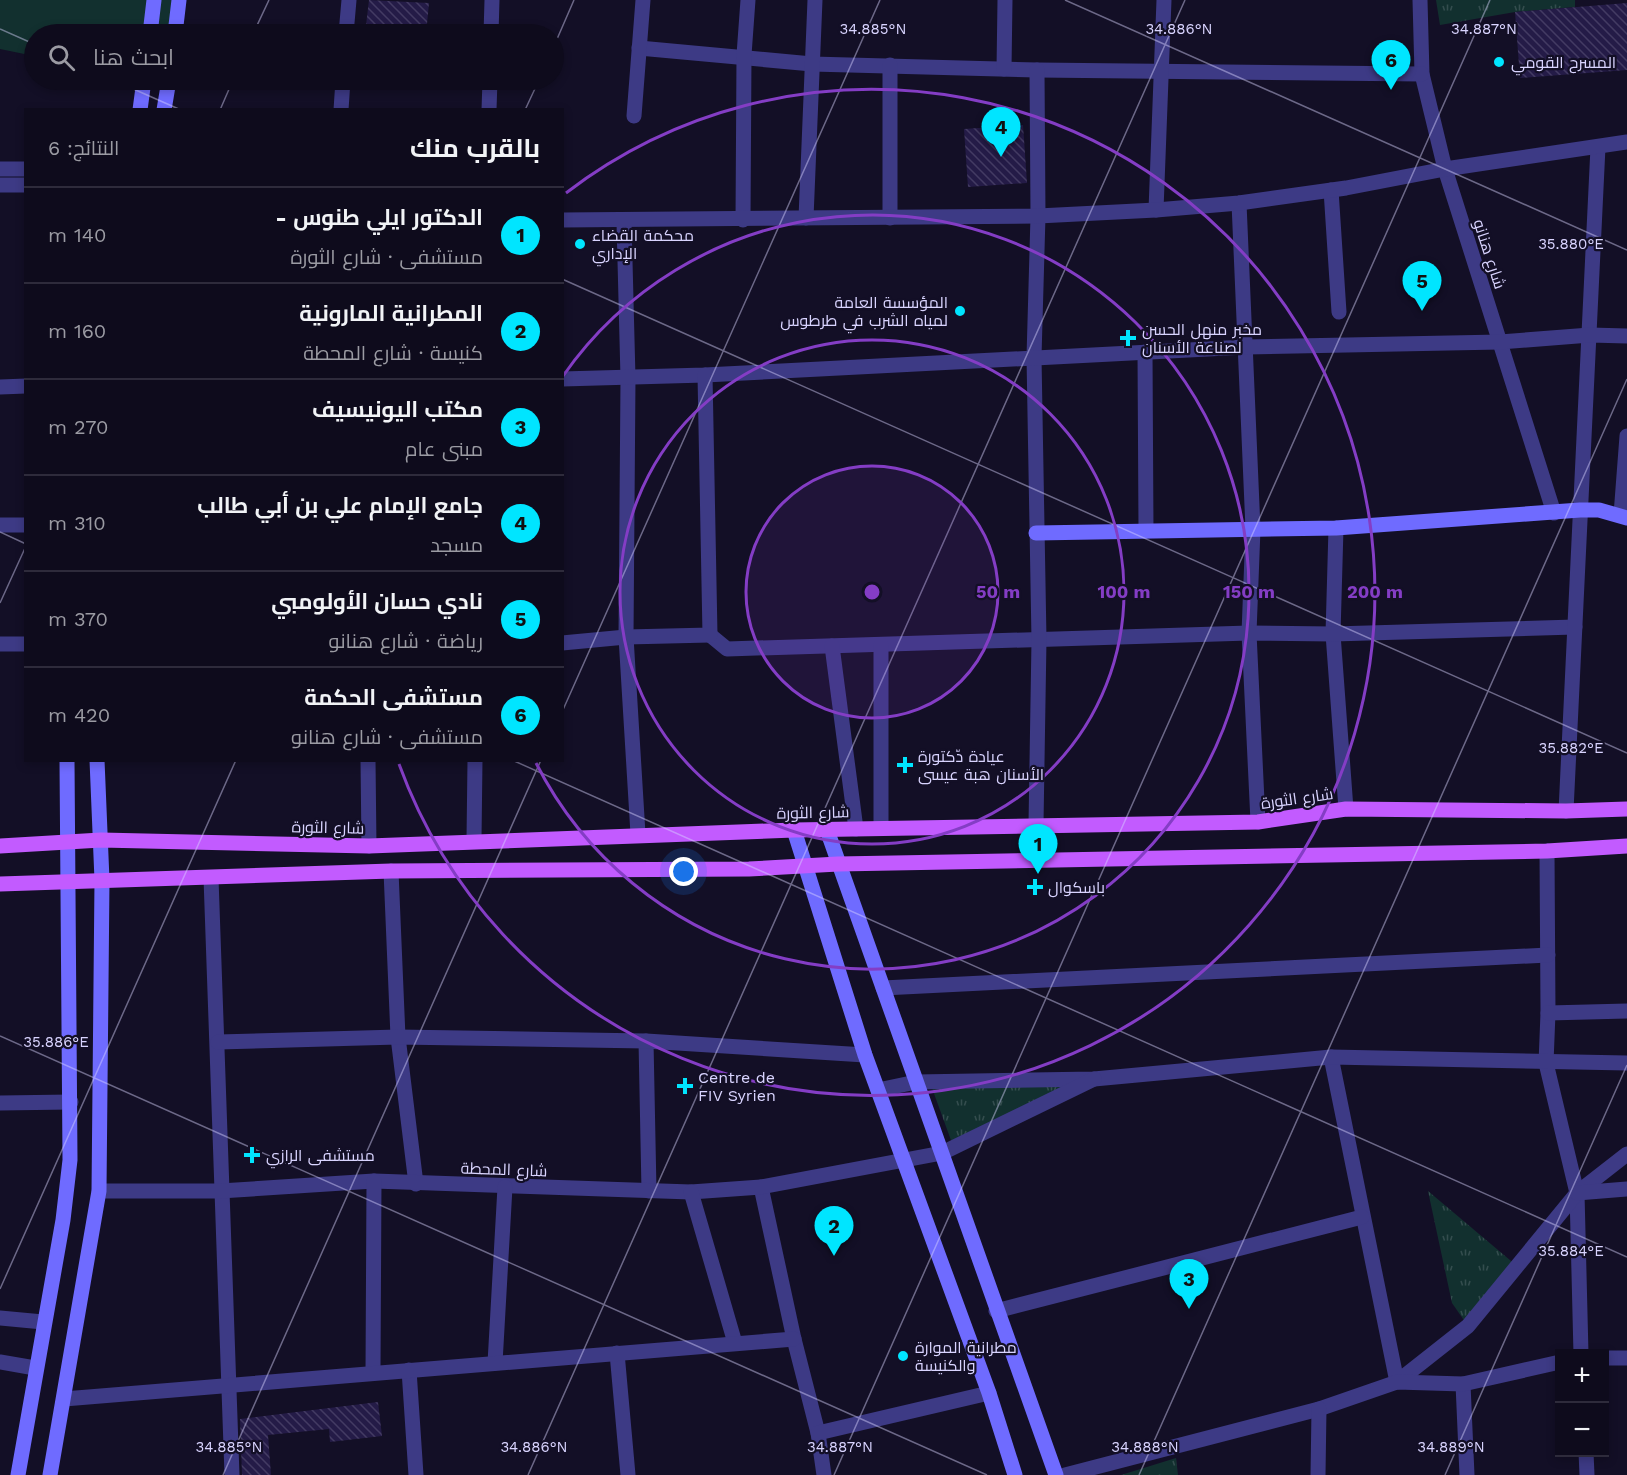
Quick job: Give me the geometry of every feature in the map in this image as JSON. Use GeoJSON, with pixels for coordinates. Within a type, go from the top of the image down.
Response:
{"type":"FeatureCollection","features":[{"type":"Feature","properties":{"kind":"main road"},"geometry":{"type":"LineString","coordinates":[[151,24],[154,0]]}},
{"type":"Feature","properties":{"kind":"main road"},"geometry":{"type":"LineString","coordinates":[[176,24],[179,0]]}},
{"type":"Feature","properties":{"kind":"main road"},"geometry":{"type":"LineString","coordinates":[[140,108],[143,90]]}},
{"type":"Feature","properties":{"kind":"main road"},"geometry":{"type":"LineString","coordinates":[[164,108],[167,90]]}},
{"type":"Feature","properties":{"kind":"main road"},"geometry":{"type":"LineString","coordinates":[[1035,532],[1336,528],[1580,510],[1599,510],[1624,516]]}},
{"type":"Feature","properties":{"kind":"main road"},"geometry":{"type":"LineString","coordinates":[[18,1475],[70,1160],[71,1102],[66,880],[67,762]]}},
{"type":"Feature","properties":{"kind":"main road"},"geometry":{"type":"LineString","coordinates":[[50,1475],[99,1191],[102,880],[97,762]]}},
{"type":"Feature","properties":{"kind":"main road","name":"شارع الثورة"},"geometry":{"type":"LineString","coordinates":[[0,846],[101,840],[369,846],[638,834],[1036,824],[1258,822],[1346,809],[1566,812],[1627,809]]}},
{"type":"Feature","properties":{"kind":"main road"},"geometry":{"type":"LineString","coordinates":[[794,830],[865,1055],[989,1393],[1015,1475]]}},
{"type":"Feature","properties":{"kind":"main road"},"geometry":{"type":"LineString","coordinates":[[827,830],[1056,1475]]}},
{"type":"Feature","properties":{"kind":"main road"},"geometry":{"type":"LineString","coordinates":[[0,884],[66,880],[211,879],[391,872],[749,869],[838,864],[1546,851],[1627,846]]}},
{"type":"Feature","properties":{"kind":"street"},"geometry":{"type":"LineString","coordinates":[[347,24],[349,0]]}},
{"type":"Feature","properties":{"kind":"street"},"geometry":{"type":"LineString","coordinates":[[491,24],[492,0]]}},
{"type":"Feature","properties":{"kind":"street"},"geometry":{"type":"LineString","coordinates":[[634,116],[643,0]]}},
{"type":"Feature","properties":{"kind":"street"},"geometry":{"type":"LineString","coordinates":[[743,220],[744,56],[748,0]]}},
{"type":"Feature","properties":{"kind":"street"},"geometry":{"type":"LineString","coordinates":[[806,219],[815,0]]}},
{"type":"Feature","properties":{"kind":"street"},"geometry":{"type":"LineString","coordinates":[[1004,69],[1005,0]]}},
{"type":"Feature","properties":{"kind":"street"},"geometry":{"type":"LineString","coordinates":[[1156,210],[1164,0]]}},
{"type":"Feature","properties":{"kind":"street","name":"شارع هنانو"},"geometry":{"type":"LineString","coordinates":[[1420,0],[1422,74],[1445,169],[1554,513]]}},
{"type":"Feature","properties":{"kind":"street"},"geometry":{"type":"LineString","coordinates":[[639,48],[812,64],[1036,70],[1422,74]]}},
{"type":"Feature","properties":{"kind":"street"},"geometry":{"type":"LineString","coordinates":[[890,65],[891,218]]}},
{"type":"Feature","properties":{"kind":"street"},"geometry":{"type":"LineString","coordinates":[[1036,70],[1038,216],[1034,357],[1035,532],[1039,640],[1036,824]]}},
{"type":"Feature","properties":{"kind":"street"},"geometry":{"type":"LineString","coordinates":[[341,108],[342,90]]}},
{"type":"Feature","properties":{"kind":"street"},"geometry":{"type":"LineString","coordinates":[[489,108],[490,90]]}},
{"type":"Feature","properties":{"kind":"street"},"geometry":{"type":"LineString","coordinates":[[564,220],[624,222],[1038,216],[1156,210],[1239,203],[1331,190],[1445,169],[1627,141]]}},
{"type":"Feature","properties":{"kind":"street"},"geometry":{"type":"LineString","coordinates":[[1566,812],[1598,147]]}},
{"type":"Feature","properties":{"kind":"street"},"geometry":{"type":"LineString","coordinates":[[0,169],[24,169]]}},
{"type":"Feature","properties":{"kind":"street"},"geometry":{"type":"LineString","coordinates":[[0,185],[24,185]]}},
{"type":"Feature","properties":{"kind":"street"},"geometry":{"type":"LineString","coordinates":[[1331,190],[1339,312]]}},
{"type":"Feature","properties":{"kind":"street"},"geometry":{"type":"LineString","coordinates":[[1239,203],[1253,530],[1249,633],[1258,822]]}},
{"type":"Feature","properties":{"kind":"street"},"geometry":{"type":"LineString","coordinates":[[624,222],[628,378],[626,637],[638,834]]}},
{"type":"Feature","properties":{"kind":"street"},"geometry":{"type":"LineString","coordinates":[[564,379],[705,375],[1246,347],[1500,342],[1590,335],[1627,336]]}},
{"type":"Feature","properties":{"kind":"street"},"geometry":{"type":"LineString","coordinates":[[1145,352],[1146,531]]}},
{"type":"Feature","properties":{"kind":"street"},"geometry":{"type":"LineString","coordinates":[[705,375],[710,635]]}},
{"type":"Feature","properties":{"kind":"street"},"geometry":{"type":"LineString","coordinates":[[0,387],[24,386]]}},
{"type":"Feature","properties":{"kind":"street"},"geometry":{"type":"LineString","coordinates":[[1624,516],[1627,435]]}},
{"type":"Feature","properties":{"kind":"street"},"geometry":{"type":"LineString","coordinates":[[0,525],[24,525]]}},
{"type":"Feature","properties":{"kind":"street"},"geometry":{"type":"LineString","coordinates":[[1336,528],[1333,634],[1346,809]]}},
{"type":"Feature","properties":{"kind":"street"},"geometry":{"type":"LineString","coordinates":[[564,643],[626,637],[710,635],[727,650],[1249,633],[1333,634],[1575,627]]}},
{"type":"Feature","properties":{"kind":"street"},"geometry":{"type":"LineString","coordinates":[[0,644],[24,644]]}},
{"type":"Feature","properties":{"kind":"street"},"geometry":{"type":"LineString","coordinates":[[881,645],[881,828]]}},
{"type":"Feature","properties":{"kind":"street"},"geometry":{"type":"LineString","coordinates":[[832,646],[856,829]]}},
{"type":"Feature","properties":{"kind":"street"},"geometry":{"type":"LineString","coordinates":[[368,762],[369,846]]}},
{"type":"Feature","properties":{"kind":"street"},"geometry":{"type":"LineString","coordinates":[[474,840],[476,762]]}},
{"type":"Feature","properties":{"kind":"street"},"geometry":{"type":"LineString","coordinates":[[1546,851],[1548,955],[1546,1063],[1577,1193],[1581,1349]]}},
{"type":"Feature","properties":{"kind":"street"},"geometry":{"type":"LineString","coordinates":[[391,872],[398,1037],[416,1184]]}},
{"type":"Feature","properties":{"kind":"street"},"geometry":{"type":"LineString","coordinates":[[211,879],[218,1042],[220,1191],[232,1475]]}},
{"type":"Feature","properties":{"kind":"street"},"geometry":{"type":"LineString","coordinates":[[883,988],[1548,955]]}},
{"type":"Feature","properties":{"kind":"street"},"geometry":{"type":"LineString","coordinates":[[1548,1013],[1627,1011]]}},
{"type":"Feature","properties":{"kind":"street"},"geometry":{"type":"LineString","coordinates":[[218,1042],[398,1037],[646,1041],[865,1055]]}},
{"type":"Feature","properties":{"kind":"street"},"geometry":{"type":"LineString","coordinates":[[646,1041],[649,1191]]}},
{"type":"Feature","properties":{"kind":"street"},"geometry":{"type":"LineString","coordinates":[[878,1090],[916,1082],[1094,1079],[1331,1057],[1627,1063]]}},
{"type":"Feature","properties":{"kind":"street"},"geometry":{"type":"LineString","coordinates":[[1331,1057],[1397,1382]]}},
{"type":"Feature","properties":{"kind":"street","name":"شارع المحطة"},"geometry":{"type":"LineString","coordinates":[[99,1191],[220,1191],[374,1181],[691,1192],[761,1187],[942,1153],[1094,1079]]}},
{"type":"Feature","properties":{"kind":"street"},"geometry":{"type":"LineString","coordinates":[[0,1103],[71,1102]]}},
{"type":"Feature","properties":{"kind":"street"},"geometry":{"type":"LineString","coordinates":[[1065,1475],[1319,1409],[1397,1382],[1468,1326],[1577,1193],[1627,1154]]}},
{"type":"Feature","properties":{"kind":"street"},"geometry":{"type":"LineString","coordinates":[[373,1372],[374,1181]]}},
{"type":"Feature","properties":{"kind":"street"},"geometry":{"type":"LineString","coordinates":[[495,1363],[505,1187]]}},
{"type":"Feature","properties":{"kind":"street"},"geometry":{"type":"LineString","coordinates":[[761,1187],[794,1339],[818,1433],[824,1475]]}},
{"type":"Feature","properties":{"kind":"street"},"geometry":{"type":"LineString","coordinates":[[1577,1193],[1627,1189]]}},
{"type":"Feature","properties":{"kind":"street"},"geometry":{"type":"LineString","coordinates":[[691,1192],[735,1343]]}},
{"type":"Feature","properties":{"kind":"street"},"geometry":{"type":"LineString","coordinates":[[996,1311],[1362,1217]]}},
{"type":"Feature","properties":{"kind":"street"},"geometry":{"type":"LineString","coordinates":[[0,1318],[43,1322]]}},
{"type":"Feature","properties":{"kind":"street"},"geometry":{"type":"LineString","coordinates":[[64,1399],[794,1339]]}},
{"type":"Feature","properties":{"kind":"street"},"geometry":{"type":"LineString","coordinates":[[617,1353],[628,1475]]}},
{"type":"Feature","properties":{"kind":"street"},"geometry":{"type":"LineString","coordinates":[[1609,1358],[1627,1358]]}},
{"type":"Feature","properties":{"kind":"street"},"geometry":{"type":"LineString","coordinates":[[0,1362],[35,1368]]}},
{"type":"Feature","properties":{"kind":"street"},"geometry":{"type":"LineString","coordinates":[[1397,1382],[1463,1384],[1555,1363]]}},
{"type":"Feature","properties":{"kind":"street"},"geometry":{"type":"LineString","coordinates":[[410,1370],[416,1475]]}},
{"type":"Feature","properties":{"kind":"street"},"geometry":{"type":"LineString","coordinates":[[1463,1384],[1467,1475]]}},
{"type":"Feature","properties":{"kind":"street"},"geometry":{"type":"LineString","coordinates":[[818,1433],[989,1393]]}},
{"type":"Feature","properties":{"kind":"street"},"geometry":{"type":"LineString","coordinates":[[1318,1475],[1319,1409]]}},
{"type":"Feature","properties":{"kind":"street"},"geometry":{"type":"LineString","coordinates":[[1586,1457],[1587,1475]]}},
{"type":"Feature","properties":{"kind":"green space"},"geometry":{"type":"Polygon","coordinates":[[[0,0],[179,0],[176,24],[24,24],[24,54],[0,49],[0,0]]]}},
{"type":"Feature","properties":{"kind":"green space"},"geometry":{"type":"Polygon","coordinates":[[[1436,0],[1575,0],[1575,7],[1515,12],[1440,25],[1436,0]]]}},
{"type":"Feature","properties":{"kind":"green space"},"geometry":{"type":"Polygon","coordinates":[[[1071,1086],[952,1143],[932,1088],[1071,1086]]]}},
{"type":"Feature","properties":{"kind":"green space"},"geometry":{"type":"Polygon","coordinates":[[[1428,1191],[1517,1266],[1468,1326],[1452,1303],[1428,1191]]]}},
{"type":"Feature","properties":{"kind":"green space"},"geometry":{"type":"Polygon","coordinates":[[[1176,1458],[1178,1475],[1121,1475],[1176,1458]]]}},
{"type":"Feature","properties":{"kind":"building"},"geometry":{"type":"Polygon","coordinates":[[[369,0],[429,3],[427,24],[366,24],[369,0]]]}},
{"type":"Feature","properties":{"kind":"building"},"geometry":{"type":"Polygon","coordinates":[[[1627,3],[1627,70],[1520,78],[1515,12],[1627,3]]]}},
{"type":"Feature","properties":{"kind":"building"},"geometry":{"type":"Polygon","coordinates":[[[1023,125],[1027,183],[968,187],[964,129],[1023,125]]]}},
{"type":"Feature","properties":{"kind":"building"},"geometry":{"type":"Polygon","coordinates":[[[378,1402],[382,1436],[330,1442],[329,1429],[268,1435],[271,1475],[242,1475],[240,1419],[378,1402]]]}},
{"type":"Feature","properties":{"kind":"place","name":"المسرح القومي"},"geometry":{"type":"Point","coordinates":[1499,62]}},
{"type":"Feature","properties":{"kind":"place","name":"مستشفى الحكمة"},"geometry":{"type":"Point","coordinates":[1391,90]}},
{"type":"Feature","properties":{"kind":"place","name":"جامع الإمام علي بن أبي طالب"},"geometry":{"type":"Point","coordinates":[1001,157]}},
{"type":"Feature","properties":{"kind":"place","name":"محكمة القضاء الإداري"},"geometry":{"type":"Point","coordinates":[580,244]}},
{"type":"Feature","properties":{"kind":"place","name":"المؤسسة العامة لمياه الشرب في طرطوس"},"geometry":{"type":"Point","coordinates":[960,311]}},
{"type":"Feature","properties":{"kind":"place","name":"نادي حسان الأولومبي"},"geometry":{"type":"Point","coordinates":[1422,311]}},
{"type":"Feature","properties":{"kind":"place","name":"مخبر منهل الحسن لصناعة الأسنان"},"geometry":{"type":"Point","coordinates":[1128,338]}},
{"type":"Feature","properties":{"kind":"place","name":"عيادة دّكتورة الأسنان هبة عيسى"},"geometry":{"type":"Point","coordinates":[905,765]}},
{"type":"Feature","properties":{"kind":"place","name":"الدكتور ايلي طنوس -"},"geometry":{"type":"Point","coordinates":[1038,874]}},
{"type":"Feature","properties":{"kind":"place","name":"باسكوال"},"geometry":{"type":"Point","coordinates":[1035,887]}},
{"type":"Feature","properties":{"kind":"place","name":"Centre de FIV Syrien"},"geometry":{"type":"Point","coordinates":[685,1086]}},
{"type":"Feature","properties":{"kind":"place","name":"مستشفى الرازي"},"geometry":{"type":"Point","coordinates":[252,1155]}},
{"type":"Feature","properties":{"kind":"place","name":"المطرانية المارونية"},"geometry":{"type":"Point","coordinates":[834,1256]}},
{"type":"Feature","properties":{"kind":"place","name":"مكتب اليونيسيف"},"geometry":{"type":"Point","coordinates":[1189,1309]}},
{"type":"Feature","properties":{"kind":"place","name":"مطرانية الموارة والكنيسة"},"geometry":{"type":"Point","coordinates":[903,1356]}}]}
